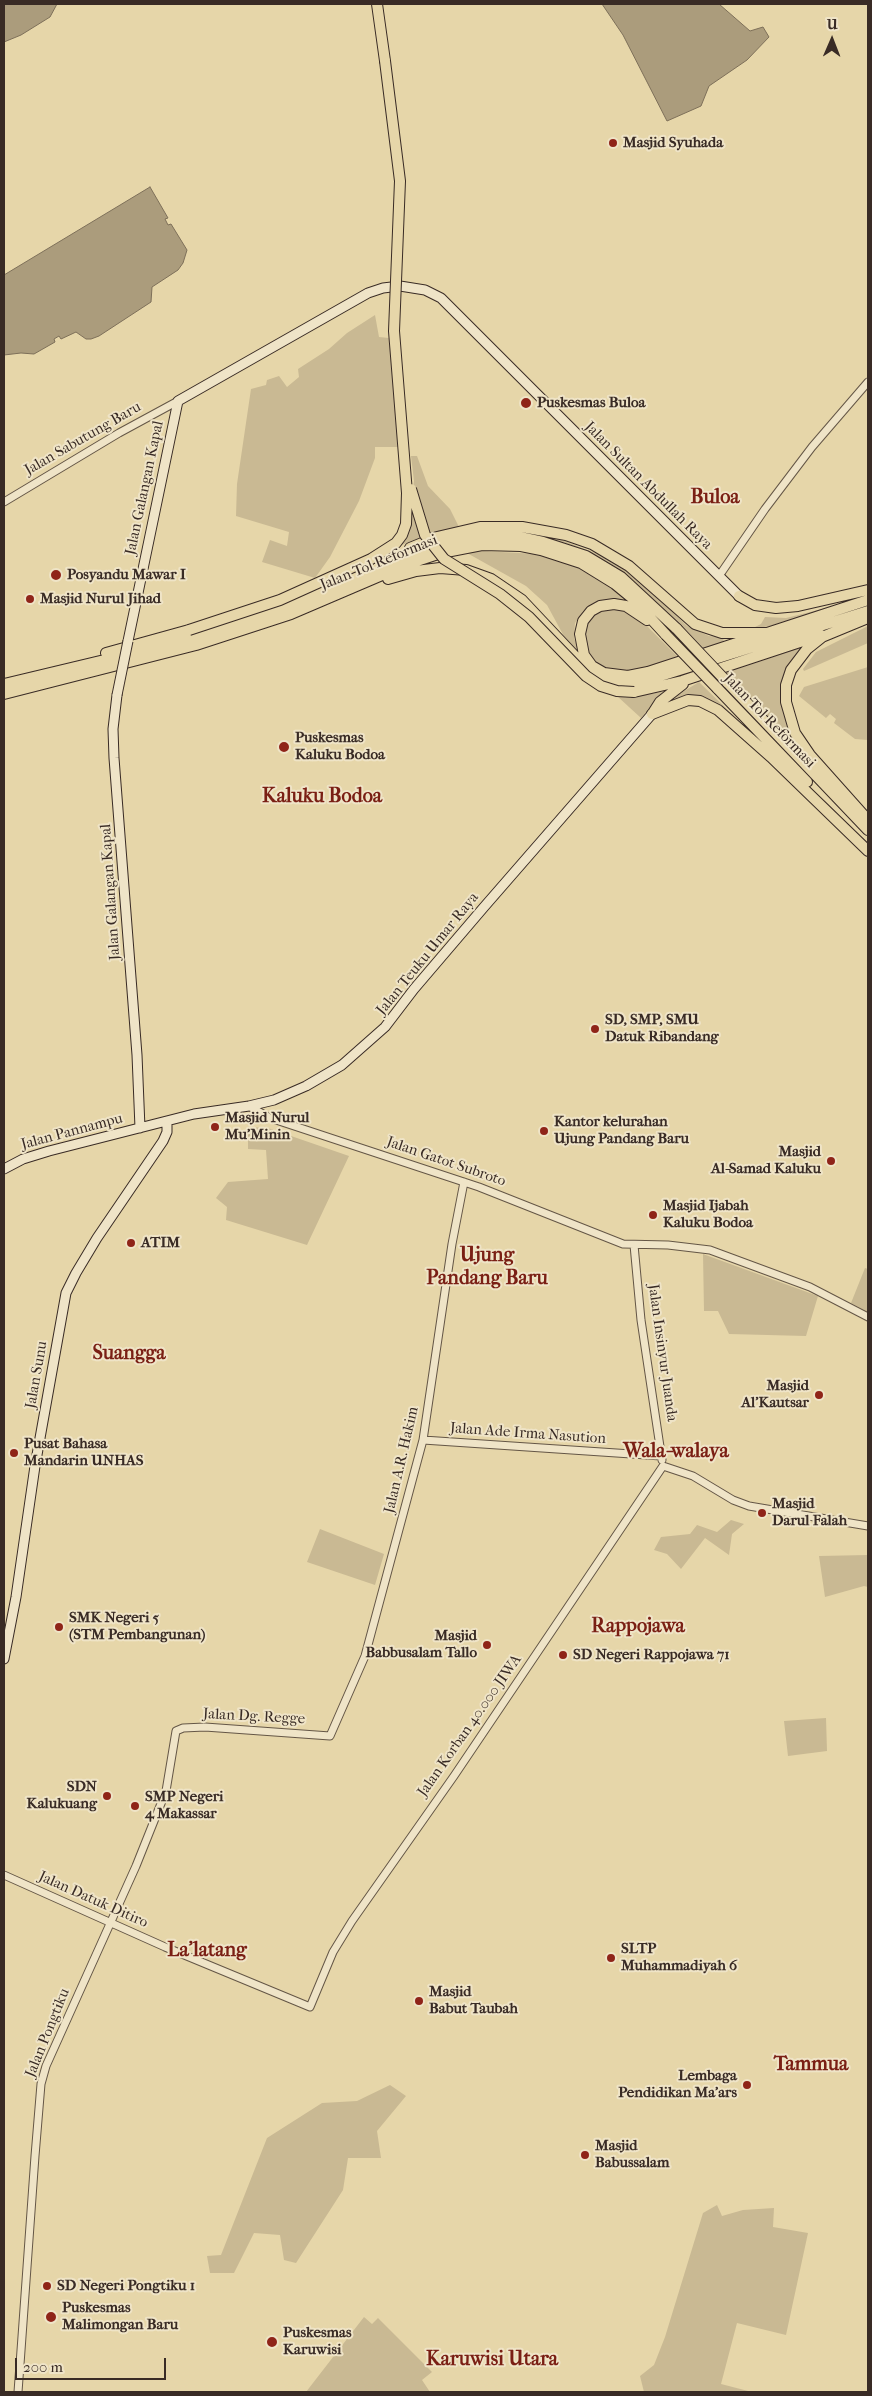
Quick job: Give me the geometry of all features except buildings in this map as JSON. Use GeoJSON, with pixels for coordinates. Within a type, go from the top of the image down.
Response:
{"type":"FeatureCollection","features":[{"type":"Feature","properties":{"kind":"highway"},"geometry":{"type":"LineString","coordinates":[[4,682],[189,630],[280,600],[371,559],[396,543],[402,535],[407,513],[394,331],[400,181],[377,4]]}},
{"type":"Feature","properties":{"kind":"highway"},"geometry":{"type":"LineString","coordinates":[[400,416],[417,513],[425,536],[436,551],[454,567],[494,590],[529,617],[586,676],[601,686],[617,691],[634,692],[649,690],[843,628]]}},
{"type":"Feature","properties":{"kind":"highway"},"geometry":{"type":"LineString","coordinates":[[323,591],[437,537],[480,527],[522,527],[566,535],[610,554],[656,588],[695,624],[705,629],[738,634],[769,633]]}},
{"type":"Feature","properties":{"kind":"highway","name":"Jalan Tol Reformasi"},"geometry":{"type":"LineString","coordinates":[[4,682],[185,640],[254,618],[404,557],[446,543],[482,536],[520,537],[564,547],[604,566],[621,577],[677,629],[868,830]]}},
{"type":"Feature","properties":{"kind":"highway","name":"Jalan Tol Reformasi"},"geometry":{"type":"LineString","coordinates":[[4,694],[196,646],[260,625],[333,597],[408,564],[441,553],[482,545],[521,546],[561,555],[599,573],[632,598],[868,846]]}},
{"type":"Feature","properties":{"kind":"highway"},"geometry":{"type":"LineString","coordinates":[[333,597],[425,569],[451,569],[475,572],[508,588],[522,600],[586,668],[601,679],[622,684],[641,682],[868,610]]}},
{"type":"Feature","properties":{"kind":"highway"},"geometry":{"type":"LineString","coordinates":[[739,596],[755,605],[776,608],[798,606],[868,590]]}},
{"type":"Feature","properties":{"kind":"highway"},"geometry":{"type":"LineString","coordinates":[[665,634],[626,606],[614,604],[600,606],[591,611],[582,621],[580,634],[584,655],[592,666],[604,673],[617,676],[648,672],[868,600]]}},
{"type":"Feature","properties":{"kind":"highway"},"geometry":{"type":"LineString","coordinates":[[868,618],[822,637],[807,649],[791,670],[786,686],[786,702],[795,733],[810,755],[868,820]]}},
{"type":"Feature","properties":{"kind":"highway"},"geometry":{"type":"LineString","coordinates":[[652,714],[669,693],[709,672]]}},
{"type":"Feature","properties":{"kind":"highway"},"geometry":{"type":"LineString","coordinates":[[652,714],[688,700],[700,701],[718,710],[771,756],[868,850]]}},
{"type":"Feature","properties":{"kind":"main road","name":"Jalan Sultan Abdullah Raya"},"geometry":{"type":"LineString","coordinates":[[178,401],[368,293],[383,288],[400,286],[412,286],[430,292],[447,304],[739,596]]}},
{"type":"Feature","properties":{"kind":"main road","name":"Jalan Galangan Kapal"},"geometry":{"type":"LineString","coordinates":[[144,1127],[113,729],[117,695],[178,401]]}},
{"type":"Feature","properties":{"kind":"main road","name":"Jalan Teuku Umar Raya"},"geometry":{"type":"LineString","coordinates":[[163,1122],[194,1114],[249,1106],[286,1096],[322,1078],[372,1041],[548,831],[608,766],[652,714]]}},
{"type":"Feature","properties":{"kind":"main road","name":"Jalan Pannampu"},"geometry":{"type":"LineString","coordinates":[[4,1168],[23,1159],[48,1151],[163,1122]]}},
{"type":"Feature","properties":{"kind":"main road","name":"Jalan Sunu"},"geometry":{"type":"LineString","coordinates":[[4,1659],[16,1598],[35,1466],[66,1293],[96,1238],[163,1141],[167,1132],[163,1122]]}},
{"type":"Feature","properties":{"kind":"street"},"geometry":{"type":"LineString","coordinates":[[719,576],[765,509],[800,463],[868,382]]}},
{"type":"Feature","properties":{"kind":"street","name":"Jalan Sabutung Baru"},"geometry":{"type":"LineString","coordinates":[[4,502],[119,433],[178,401]]}},
{"type":"Feature","properties":{"kind":"street","name":"Jalan Gatot Subroto"},"geometry":{"type":"LineString","coordinates":[[249,1106],[270,1118],[464,1182],[623,1244],[668,1245],[710,1250],[810,1287],[868,1316]]}},
{"type":"Feature","properties":{"kind":"street","name":"Jalan A.R. Hakim"},"geometry":{"type":"LineString","coordinates":[[330,1736],[365,1656],[423,1440],[452,1244],[464,1182]]}},
{"type":"Feature","properties":{"kind":"street","name":"Jalan Insinyur Juanda"},"geometry":{"type":"LineString","coordinates":[[634,1245],[641,1320],[663,1466]]}},
{"type":"Feature","properties":{"kind":"street","name":"Jalan Ade Irma Nasution"},"geometry":{"type":"LineString","coordinates":[[423,1440],[662,1456]]}},
{"type":"Feature","properties":{"kind":"street"},"geometry":{"type":"LineString","coordinates":[[663,1466],[693,1476],[733,1500],[748,1506],[868,1526]]}},
{"type":"Feature","properties":{"kind":"street","name":"Jalan Korban 40.000 JIWA"},"geometry":{"type":"LineString","coordinates":[[310,2007],[333,1952],[352,1922],[454,1776],[663,1466]]}},
{"type":"Feature","properties":{"kind":"street","name":"Jalan Dg. Regge"},"geometry":{"type":"LineString","coordinates":[[176,1731],[183,1728],[204,1728],[330,1736]]}},
{"type":"Feature","properties":{"kind":"street","name":"Jalan Pongtiku"},"geometry":{"type":"LineString","coordinates":[[18,2392],[41,2084],[50,2056],[166,1791],[176,1731]]}},
{"type":"Feature","properties":{"kind":"street","name":"Jalan Datuk Ditiro"},"geometry":{"type":"LineString","coordinates":[[4,1875],[310,2007]]}},
{"type":"Feature","properties":{"kind":"shaded area"},"geometry":{"type":"Polygon","coordinates":[[[4,4],[57,4],[50,17],[21,35],[4,42],[4,4]]]}},
{"type":"Feature","properties":{"kind":"shaded area"},"geometry":{"type":"Polygon","coordinates":[[[602,4],[719,4],[750,31],[763,27],[769,37],[747,60],[709,86],[701,106],[667,121],[623,35],[602,4]]]}},
{"type":"Feature","properties":{"kind":"shaded area"},"geometry":{"type":"Polygon","coordinates":[[[150,187],[168,218],[165,219],[168,225],[171,224],[187,250],[183,263],[178,270],[152,287],[151,302],[99,336],[91,339],[86,339],[76,332],[61,339],[59,336],[54,339],[55,342],[34,354],[4,355],[4,275],[150,187]]]}},
{"type":"Feature","properties":{"kind":"shaded area"},"geometry":{"type":"Polygon","coordinates":[[[375,315],[379,337],[389,338],[399,447],[375,447],[375,458],[359,501],[330,557],[315,578],[262,562],[270,540],[287,546],[289,532],[236,516],[237,484],[251,389],[266,385],[267,380],[279,376],[287,387],[299,377],[298,369],[375,315]]]}},
{"type":"Feature","properties":{"kind":"shaded area"},"geometry":{"type":"Polygon","coordinates":[[[411,456],[417,456],[428,486],[450,509],[459,527],[422,537],[394,548],[411,504],[414,481],[411,456]]]}},
{"type":"Feature","properties":{"kind":"shaded area"},"geometry":{"type":"Polygon","coordinates":[[[508,532],[541,535],[559,539],[600,555],[636,577],[687,626],[709,636],[723,637],[724,643],[703,651],[590,554],[508,532]]]}},
{"type":"Feature","properties":{"kind":"shaded area"},"geometry":{"type":"Polygon","coordinates":[[[482,551],[538,554],[582,568],[615,590],[627,603],[605,600],[595,602],[583,611],[575,623],[574,638],[582,659],[566,640],[547,605],[526,586],[467,553],[482,551]]]}},
{"type":"Feature","properties":{"kind":"shaded area"},"geometry":{"type":"Polygon","coordinates":[[[838,605],[774,625],[749,630],[761,624],[765,617],[786,618],[838,605]]]}},
{"type":"Feature","properties":{"kind":"shaded area"},"geometry":{"type":"Polygon","coordinates":[[[622,607],[638,617],[679,658],[629,674],[605,672],[590,659],[582,630],[595,610],[622,607]]]}},
{"type":"Feature","properties":{"kind":"shaded area"},"geometry":{"type":"Polygon","coordinates":[[[868,626],[868,643],[804,671],[803,669],[816,652],[868,626]]]}},
{"type":"Feature","properties":{"kind":"shaded area"},"geometry":{"type":"Polygon","coordinates":[[[810,643],[798,654],[785,673],[782,707],[792,738],[829,784],[722,668],[810,643]]]}},
{"type":"Feature","properties":{"kind":"shaded area"},"geometry":{"type":"Polygon","coordinates":[[[868,667],[868,740],[855,739],[834,723],[836,719],[830,714],[826,718],[799,696],[804,687],[868,667]]]}},
{"type":"Feature","properties":{"kind":"shaded area"},"geometry":{"type":"Polygon","coordinates":[[[699,682],[781,762],[706,700],[673,702],[671,699],[699,682]]]}},
{"type":"Feature","properties":{"kind":"shaded area"},"geometry":{"type":"Polygon","coordinates":[[[666,691],[641,718],[617,696],[640,696],[666,691]]]}},
{"type":"Feature","properties":{"kind":"shaded area"},"geometry":{"type":"Polygon","coordinates":[[[265,1127],[349,1156],[307,1245],[226,1220],[227,1207],[216,1198],[228,1182],[268,1179],[266,1150],[248,1149],[248,1128],[265,1127]]]}},
{"type":"Feature","properties":{"kind":"shaded area"},"geometry":{"type":"Polygon","coordinates":[[[703,1254],[818,1296],[806,1336],[729,1334],[718,1311],[704,1311],[703,1254]]]}},
{"type":"Feature","properties":{"kind":"shaded area"},"geometry":{"type":"Polygon","coordinates":[[[865,1268],[868,1269],[868,1312],[851,1303],[865,1268]]]}},
{"type":"Feature","properties":{"kind":"shaded area"},"geometry":{"type":"Polygon","coordinates":[[[731,1520],[744,1524],[732,1534],[729,1555],[705,1538],[681,1569],[667,1554],[654,1550],[661,1537],[690,1534],[697,1525],[717,1532],[731,1520]]]}},
{"type":"Feature","properties":{"kind":"shaded area"},"geometry":{"type":"Polygon","coordinates":[[[320,1529],[384,1554],[375,1585],[307,1562],[320,1529]]]}},
{"type":"Feature","properties":{"kind":"shaded area"},"geometry":{"type":"Polygon","coordinates":[[[868,1555],[868,1587],[864,1586],[825,1597],[819,1556],[868,1555]]]}},
{"type":"Feature","properties":{"kind":"shaded area"},"geometry":{"type":"Polygon","coordinates":[[[826,1718],[827,1751],[788,1756],[784,1721],[826,1718]]]}},
{"type":"Feature","properties":{"kind":"shaded area"},"geometry":{"type":"Polygon","coordinates":[[[390,2085],[406,2096],[377,2131],[381,2158],[348,2158],[343,2190],[296,2263],[284,2260],[280,2235],[254,2233],[234,2273],[210,2273],[207,2256],[221,2255],[267,2138],[322,2103],[357,2101],[390,2085]]]}},
{"type":"Feature","properties":{"kind":"shaded area"},"geometry":{"type":"Polygon","coordinates":[[[717,2205],[722,2216],[743,2210],[774,2208],[773,2227],[808,2233],[786,2335],[737,2323],[721,2384],[752,2392],[644,2392],[640,2376],[654,2365],[665,2337],[703,2213],[717,2205]]]}},
{"type":"Feature","properties":{"kind":"shaded area"},"geometry":{"type":"Polygon","coordinates":[[[364,2317],[372,2324],[378,2318],[432,2372],[422,2380],[430,2392],[306,2392],[364,2317]]]}},
{"type":"Feature","properties":{"kind":"place","name":"Masjid Syuhada"},"geometry":{"type":"Point","coordinates":[613,143]}},
{"type":"Feature","properties":{"kind":"place","name":"Puskesmas Buloa"},"geometry":{"type":"Point","coordinates":[526,403]}},
{"type":"Feature","properties":{"kind":"place","name":"Posyandu Mawar I"},"geometry":{"type":"Point","coordinates":[56,575]}},
{"type":"Feature","properties":{"kind":"place","name":"Masjid Nurul Jihad"},"geometry":{"type":"Point","coordinates":[30,599]}},
{"type":"Feature","properties":{"kind":"place","name":"Puskesmas Kaluku Bodoa"},"geometry":{"type":"Point","coordinates":[284,747]}},
{"type":"Feature","properties":{"kind":"place","name":"SD, SMP, SMU Datuk Ribandang"},"geometry":{"type":"Point","coordinates":[595,1029]}},
{"type":"Feature","properties":{"kind":"place","name":"Masjid Nurul Mu'Minin"},"geometry":{"type":"Point","coordinates":[215,1127]}},
{"type":"Feature","properties":{"kind":"place","name":"Kantor kelurahan Ujung Pandang Baru"},"geometry":{"type":"Point","coordinates":[544,1131]}},
{"type":"Feature","properties":{"kind":"place","name":"Masjid Al-Samad Kaluku"},"geometry":{"type":"Point","coordinates":[831,1161]}},
{"type":"Feature","properties":{"kind":"place","name":"Masjid Ijabah Kaluku Bodoa"},"geometry":{"type":"Point","coordinates":[653,1215]}},
{"type":"Feature","properties":{"kind":"place","name":"ATIM"},"geometry":{"type":"Point","coordinates":[131,1243]}},
{"type":"Feature","properties":{"kind":"place","name":"Masjid Al'Kautsar"},"geometry":{"type":"Point","coordinates":[819,1395]}},
{"type":"Feature","properties":{"kind":"place","name":"Pusat Bahasa Mandarin UNHAS"},"geometry":{"type":"Point","coordinates":[14,1453]}},
{"type":"Feature","properties":{"kind":"place","name":"Masjid Darul Falah"},"geometry":{"type":"Point","coordinates":[762,1513]}},
{"type":"Feature","properties":{"kind":"place","name":"SMK Negeri 5 (STM Pembangunan)"},"geometry":{"type":"Point","coordinates":[59,1627]}},
{"type":"Feature","properties":{"kind":"place","name":"Masjid Babbusalam Tallo"},"geometry":{"type":"Point","coordinates":[487,1645]}},
{"type":"Feature","properties":{"kind":"place","name":"SD Negeri Rappojawa 71"},"geometry":{"type":"Point","coordinates":[563,1655]}},
{"type":"Feature","properties":{"kind":"place","name":"SDN Kalukuang"},"geometry":{"type":"Point","coordinates":[107,1796]}},
{"type":"Feature","properties":{"kind":"place","name":"SMP Negeri 4 Makassar"},"geometry":{"type":"Point","coordinates":[135,1806]}},
{"type":"Feature","properties":{"kind":"place","name":"SLTP Muhammadiyah 6"},"geometry":{"type":"Point","coordinates":[611,1958]}},
{"type":"Feature","properties":{"kind":"place","name":"Masjid Babut Taubah"},"geometry":{"type":"Point","coordinates":[419,2001]}},
{"type":"Feature","properties":{"kind":"place","name":"Lembaga Pendidikan Ma'ars"},"geometry":{"type":"Point","coordinates":[747,2085]}},
{"type":"Feature","properties":{"kind":"place","name":"Masjid Babussalam"},"geometry":{"type":"Point","coordinates":[585,2155]}},
{"type":"Feature","properties":{"kind":"place","name":"SD Negeri Pongtiku 1"},"geometry":{"type":"Point","coordinates":[47,2286]}},
{"type":"Feature","properties":{"kind":"place","name":"Puskesmas Malimongan Baru"},"geometry":{"type":"Point","coordinates":[51,2317]}},
{"type":"Feature","properties":{"kind":"place","name":"Puskesmas Karuwisi"},"geometry":{"type":"Point","coordinates":[272,2342]}},
{"type":"Feature","properties":{"kind":"district","name":"Buloa"},"geometry":{"type":"Point","coordinates":[715,498]}},
{"type":"Feature","properties":{"kind":"district","name":"Kaluku Bodoa"},"geometry":{"type":"Point","coordinates":[322,797]}},
{"type":"Feature","properties":{"kind":"district","name":"Ujung Pandang Baru"},"geometry":{"type":"Point","coordinates":[487,1268]}},
{"type":"Feature","properties":{"kind":"district","name":"Suangga"},"geometry":{"type":"Point","coordinates":[129,1354]}},
{"type":"Feature","properties":{"kind":"district","name":"Wala-walaya"},"geometry":{"type":"Point","coordinates":[676,1452]}},
{"type":"Feature","properties":{"kind":"district","name":"Rappojawa"},"geometry":{"type":"Point","coordinates":[638,1627]}},
{"type":"Feature","properties":{"kind":"district","name":"La'latang"},"geometry":{"type":"Point","coordinates":[207,1951]}},
{"type":"Feature","properties":{"kind":"district","name":"Tammua"},"geometry":{"type":"Point","coordinates":[811,2065]}},
{"type":"Feature","properties":{"kind":"district","name":"Karuwisi Utara"},"geometry":{"type":"Point","coordinates":[492,2360]}}]}
